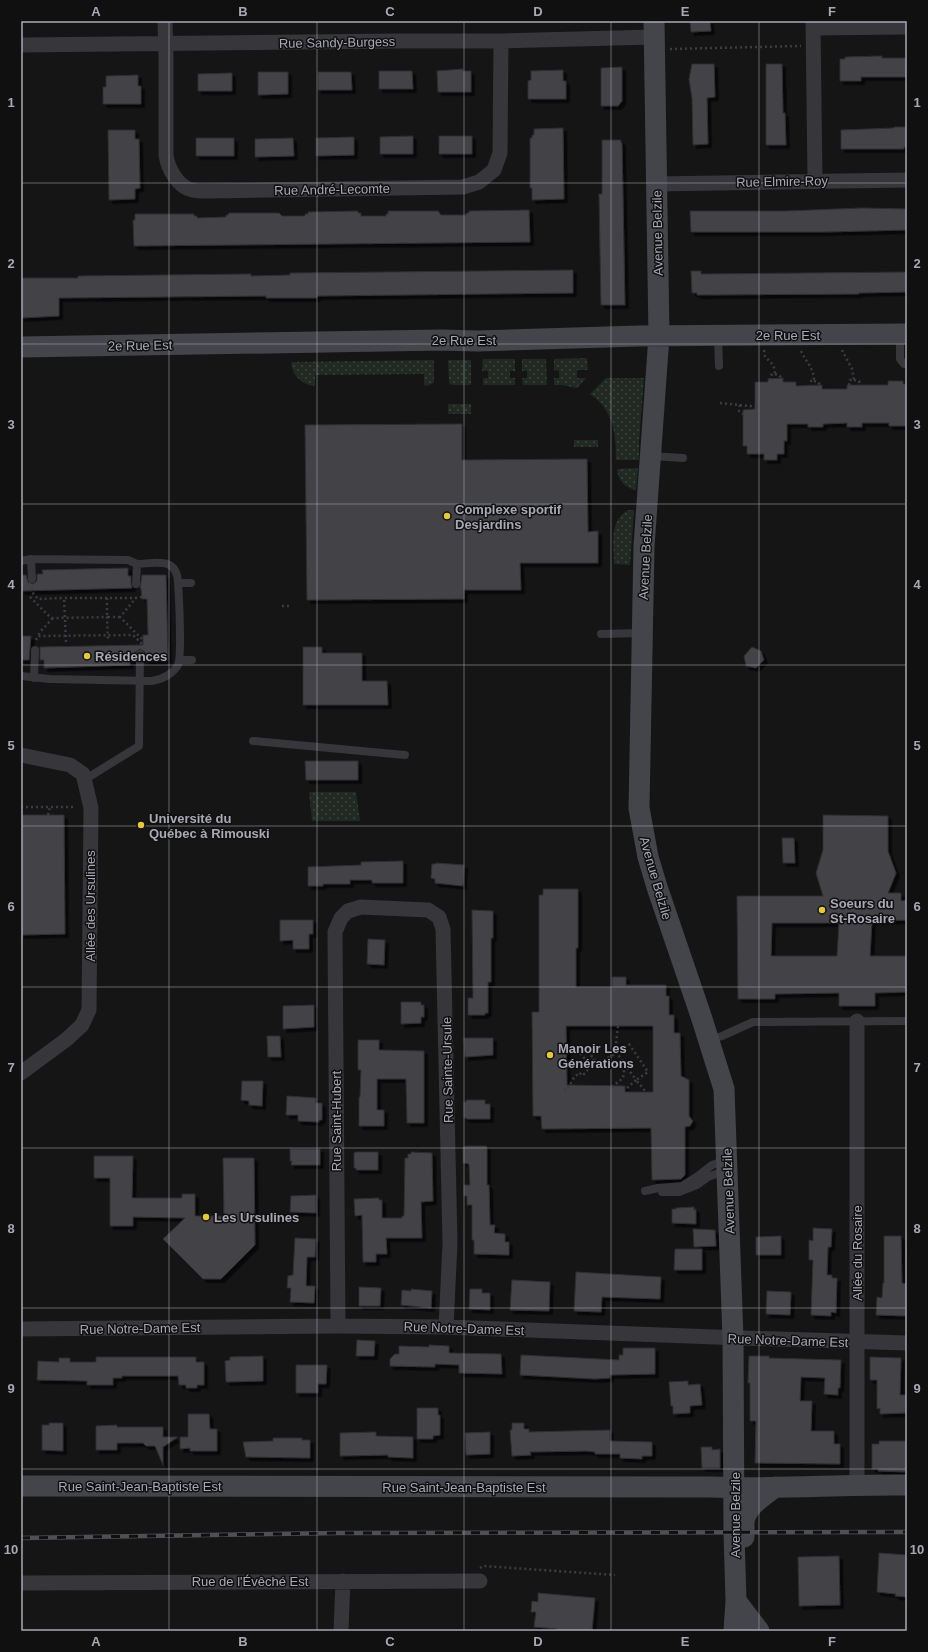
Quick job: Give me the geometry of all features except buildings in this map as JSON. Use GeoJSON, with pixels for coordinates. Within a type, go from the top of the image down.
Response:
{"type":"FeatureCollection","features":[{"type":"Feature","properties":{"kind":"street","name":"Rue André-Lecomte"},"geometry":{"type":"LineString","coordinates":[[165,21],[167,165],[174,177],[190,189],[208,191],[463,187],[479,182],[494,170],[500,153],[501,41]]}},
{"type":"Feature","properties":{"kind":"street"},"geometry":{"type":"LineString","coordinates":[[815,180],[813,25],[907,27]]}},
{"type":"Feature","properties":{"kind":"street","name":"Rue Sandy-Burgess"},"geometry":{"type":"LineString","coordinates":[[21,45],[501,41],[654,36]]}},
{"type":"Feature","properties":{"kind":"street","name":"Avenue Belzile"},"geometry":{"type":"LineString","coordinates":[[654,36],[659,336],[644,546],[637,774],[639,808],[648,857],[656,887],[724,1088],[733,1338],[736,1601],[734,1631]]}},
{"type":"Feature","properties":{"kind":"street","name":"Rue Elmire-Roy"},"geometry":{"type":"LineString","coordinates":[[656,184],[815,180],[907,180]]}},
{"type":"Feature","properties":{"kind":"street","name":"2e Rue Est"},"geometry":{"type":"LineString","coordinates":[[21,348],[442,340],[477,341],[659,336],[903,334]]}},
{"type":"Feature","properties":{"kind":"street","name":"Allée des Ursulines"},"geometry":{"type":"LineString","coordinates":[[21,756],[70,765],[83,774],[91,808],[89,1010],[82,1025],[67,1039],[21,1073]]}},
{"type":"Feature","properties":{"kind":"street","name":"Rue Sainte-Ursule"},"geometry":{"type":"LineString","coordinates":[[341,918],[348,911],[361,907],[428,910],[439,917],[443,929],[450,1243],[446,1327]]}},
{"type":"Feature","properties":{"kind":"street","name":"Rue Saint-Hubert"},"geometry":{"type":"LineString","coordinates":[[338,1326],[335,932],[341,918]]}},
{"type":"Feature","properties":{"kind":"street","name":"Allée du Rosaire"},"geometry":{"type":"LineString","coordinates":[[857,1484],[856,1342],[858,1021]]}},
{"type":"Feature","properties":{"kind":"street","name":"Rue Notre-Dame Est"},"geometry":{"type":"LineString","coordinates":[[21,1330],[338,1326],[446,1327],[907,1343]]}},
{"type":"Feature","properties":{"kind":"street","name":"Rue Saint-Jean-Baptiste Est"},"geometry":{"type":"LineString","coordinates":[[21,1486],[711,1487],[734,1489],[857,1484],[907,1485]]}},
{"type":"Feature","properties":{"kind":"street"},"geometry":{"type":"LineString","coordinates":[[735,1568],[743,1540],[744,1521],[748,1511],[754,1504],[775,1487]]}},
{"type":"Feature","properties":{"kind":"street"},"geometry":{"type":"LineString","coordinates":[[341,1631],[343,1581]]}},
{"type":"Feature","properties":{"kind":"street","name":"Rue de l'Évêché Est"},"geometry":{"type":"LineString","coordinates":[[21,1583],[480,1581]]}},
{"type":"Feature","properties":{"kind":"street"},"geometry":{"type":"LineString","coordinates":[[736,1601],[759,1631]]}},
{"type":"Feature","properties":{"kind":"lane"},"geometry":{"type":"LineString","coordinates":[[903,334],[900,359],[904,364],[907,364]]}},
{"type":"Feature","properties":{"kind":"lane"},"geometry":{"type":"LineString","coordinates":[[717,336],[720,366]]}},
{"type":"Feature","properties":{"kind":"lane"},"geometry":{"type":"LineString","coordinates":[[650,456],[683,458]]}},
{"type":"Feature","properties":{"kind":"lane"},"geometry":{"type":"LineString","coordinates":[[21,561],[31,559],[128,560],[138,564],[165,563],[173,567],[178,573],[180,660],[171,674],[162,679],[152,681],[34,678],[21,676]]}},
{"type":"Feature","properties":{"kind":"lane"},"geometry":{"type":"LineString","coordinates":[[31,559],[32,579]]}},
{"type":"Feature","properties":{"kind":"lane"},"geometry":{"type":"LineString","coordinates":[[136,584],[138,564]]}},
{"type":"Feature","properties":{"kind":"lane"},"geometry":{"type":"LineString","coordinates":[[178,583],[191,583]]}},
{"type":"Feature","properties":{"kind":"lane"},"geometry":{"type":"LineString","coordinates":[[602,634],[642,633]]}},
{"type":"Feature","properties":{"kind":"lane"},"geometry":{"type":"LineString","coordinates":[[34,678],[35,650]]}},
{"type":"Feature","properties":{"kind":"lane"},"geometry":{"type":"LineString","coordinates":[[84,780],[139,746],[140,654]]}},
{"type":"Feature","properties":{"kind":"lane"},"geometry":{"type":"LineString","coordinates":[[180,660],[192,660]]}},
{"type":"Feature","properties":{"kind":"lane"},"geometry":{"type":"LineString","coordinates":[[253,741],[405,754]]}},
{"type":"Feature","properties":{"kind":"lane"},"geometry":{"type":"LineString","coordinates":[[709,1040],[722,1036],[753,1022],[907,1021]]}},
{"type":"Feature","properties":{"kind":"lane"},"geometry":{"type":"LineString","coordinates":[[712,1165],[727,1165],[696,1185],[679,1192],[645,1191],[658,1188],[682,1186],[712,1165]]}},
{"type":"Feature","properties":{"kind":"path"},"geometry":{"type":"LineString","coordinates":[[654,36],[814,45]]}},
{"type":"Feature","properties":{"kind":"path"},"geometry":{"type":"LineString","coordinates":[[763,335],[765,356],[773,365],[775,374],[780,376],[780,378]]}},
{"type":"Feature","properties":{"kind":"path"},"geometry":{"type":"LineString","coordinates":[[801,335],[801,352],[813,370],[814,381]]}},
{"type":"Feature","properties":{"kind":"path"},"geometry":{"type":"LineString","coordinates":[[842,335],[842,351],[852,369],[854,380]]}},
{"type":"Feature","properties":{"kind":"path"},"geometry":{"type":"LineString","coordinates":[[770,378],[775,374]]}},
{"type":"Feature","properties":{"kind":"path"},"geometry":{"type":"LineString","coordinates":[[849,385],[850,380],[859,381],[860,385]]}},
{"type":"Feature","properties":{"kind":"path"},"geometry":{"type":"LineString","coordinates":[[810,385],[811,381],[814,381]]}},
{"type":"Feature","properties":{"kind":"path"},"geometry":{"type":"LineString","coordinates":[[814,381],[818,382],[820,385]]}},
{"type":"Feature","properties":{"kind":"path"},"geometry":{"type":"LineString","coordinates":[[720,403],[760,407]]}},
{"type":"Feature","properties":{"kind":"path"},"geometry":{"type":"LineString","coordinates":[[740,405],[739,411],[743,414]]}},
{"type":"Feature","properties":{"kind":"path"},"geometry":{"type":"LineString","coordinates":[[32,579],[31,598],[52,619]]}},
{"type":"Feature","properties":{"kind":"path"},"geometry":{"type":"LineString","coordinates":[[32,592],[38,599],[136,598],[120,617]]}},
{"type":"Feature","properties":{"kind":"path"},"geometry":{"type":"LineString","coordinates":[[64,598],[66,642]]}},
{"type":"Feature","properties":{"kind":"path"},"geometry":{"type":"LineString","coordinates":[[107,598],[108,641]]}},
{"type":"Feature","properties":{"kind":"path"},"geometry":{"type":"LineString","coordinates":[[282,606],[290,606]]}},
{"type":"Feature","properties":{"kind":"path"},"geometry":{"type":"LineString","coordinates":[[35,650],[36,639],[40,632],[53,618],[120,617],[141,639],[142,651],[140,654]]}},
{"type":"Feature","properties":{"kind":"path"},"geometry":{"type":"LineString","coordinates":[[38,636],[133,635],[141,639]]}},
{"type":"Feature","properties":{"kind":"path"},"geometry":{"type":"LineString","coordinates":[[21,807],[91,808]]}},
{"type":"Feature","properties":{"kind":"path"},"geometry":{"type":"LineString","coordinates":[[48,815],[50,807]]}},
{"type":"Feature","properties":{"kind":"path"},"geometry":{"type":"LineString","coordinates":[[618,1026],[616,1053],[646,1092]]}},
{"type":"Feature","properties":{"kind":"path"},"geometry":{"type":"LineString","coordinates":[[564,1090],[567,1090],[577,1074],[578,1076],[582,1072],[584,1074],[598,1063],[630,1044],[648,1072],[627,1088]]}},
{"type":"Feature","properties":{"kind":"path"},"geometry":{"type":"LineString","coordinates":[[594,1060],[586,1060],[581,1056],[579,1050],[586,1050],[598,1063]]}},
{"type":"Feature","properties":{"kind":"path"},"geometry":{"type":"LineString","coordinates":[[612,1087],[623,1078],[625,1065]]}},
{"type":"Feature","properties":{"kind":"path"},"geometry":{"type":"LineString","coordinates":[[464,1581],[483,1566],[615,1575]]}},
{"type":"Feature","properties":{"kind":"shaded area"},"geometry":{"type":"Polygon","coordinates":[[[587,358],[588,370],[577,370],[577,378],[586,378],[577,388],[554,385],[554,378],[559,378],[559,371],[554,370],[554,359],[587,358]]]}},
{"type":"Feature","properties":{"kind":"shaded area"},"geometry":{"type":"Polygon","coordinates":[[[483,359],[515,359],[515,371],[510,371],[510,378],[515,378],[515,385],[483,385],[483,378],[488,378],[488,371],[482,371],[483,359]]]}},
{"type":"Feature","properties":{"kind":"shaded area"},"geometry":{"type":"Polygon","coordinates":[[[522,359],[546,359],[547,385],[523,385],[522,378],[527,378],[527,371],[522,371],[522,359]]]}},
{"type":"Feature","properties":{"kind":"shaded area"},"geometry":{"type":"Polygon","coordinates":[[[434,360],[434,382],[431,385],[424,385],[424,374],[315,375],[315,385],[313,386],[304,383],[295,375],[291,362],[434,360]]]}},
{"type":"Feature","properties":{"kind":"shaded area"},"geometry":{"type":"Polygon","coordinates":[[[448,360],[471,360],[471,385],[452,385],[449,383],[448,360]]]}},
{"type":"Feature","properties":{"kind":"shaded area"},"geometry":{"type":"Polygon","coordinates":[[[606,378],[644,378],[639,460],[616,460],[614,432],[609,415],[598,401],[590,394],[606,378]]]}},
{"type":"Feature","properties":{"kind":"shaded area"},"geometry":{"type":"Polygon","coordinates":[[[449,404],[471,404],[471,414],[448,414],[449,404]]]}},
{"type":"Feature","properties":{"kind":"shaded area"},"geometry":{"type":"Polygon","coordinates":[[[574,440],[598,440],[598,447],[574,447],[574,440]]]}},
{"type":"Feature","properties":{"kind":"shaded area"},"geometry":{"type":"Polygon","coordinates":[[[638,468],[636,490],[623,483],[619,477],[617,469],[638,468]]]}},
{"type":"Feature","properties":{"kind":"shaded area"},"geometry":{"type":"Polygon","coordinates":[[[628,510],[634,510],[630,565],[614,564],[613,541],[615,527],[618,520],[628,510]]]}},
{"type":"Feature","properties":{"kind":"shaded area"},"geometry":{"type":"Polygon","coordinates":[[[309,792],[356,792],[360,821],[312,821],[309,792]]]}},
{"type":"Feature","properties":{"kind":"railway"},"geometry":{"type":"LineString","coordinates":[[21,1538],[339,1533],[907,1532]]}},
{"type":"Feature","properties":{"kind":"place","name":"Complexe sportif Desjardins"},"geometry":{"type":"Point","coordinates":[447,516]}},
{"type":"Feature","properties":{"kind":"place","name":"Résidences"},"geometry":{"type":"Point","coordinates":[87,656]}},
{"type":"Feature","properties":{"kind":"place","name":"Université du Québec à Rimouski"},"geometry":{"type":"Point","coordinates":[141,825]}},
{"type":"Feature","properties":{"kind":"place","name":"Soeurs du St-Rosaire"},"geometry":{"type":"Point","coordinates":[822,910]}},
{"type":"Feature","properties":{"kind":"place","name":"Manoir Les Générations"},"geometry":{"type":"Point","coordinates":[550,1055]}},
{"type":"Feature","properties":{"kind":"place","name":"Les Ursulines"},"geometry":{"type":"Point","coordinates":[206,1217]}}]}
